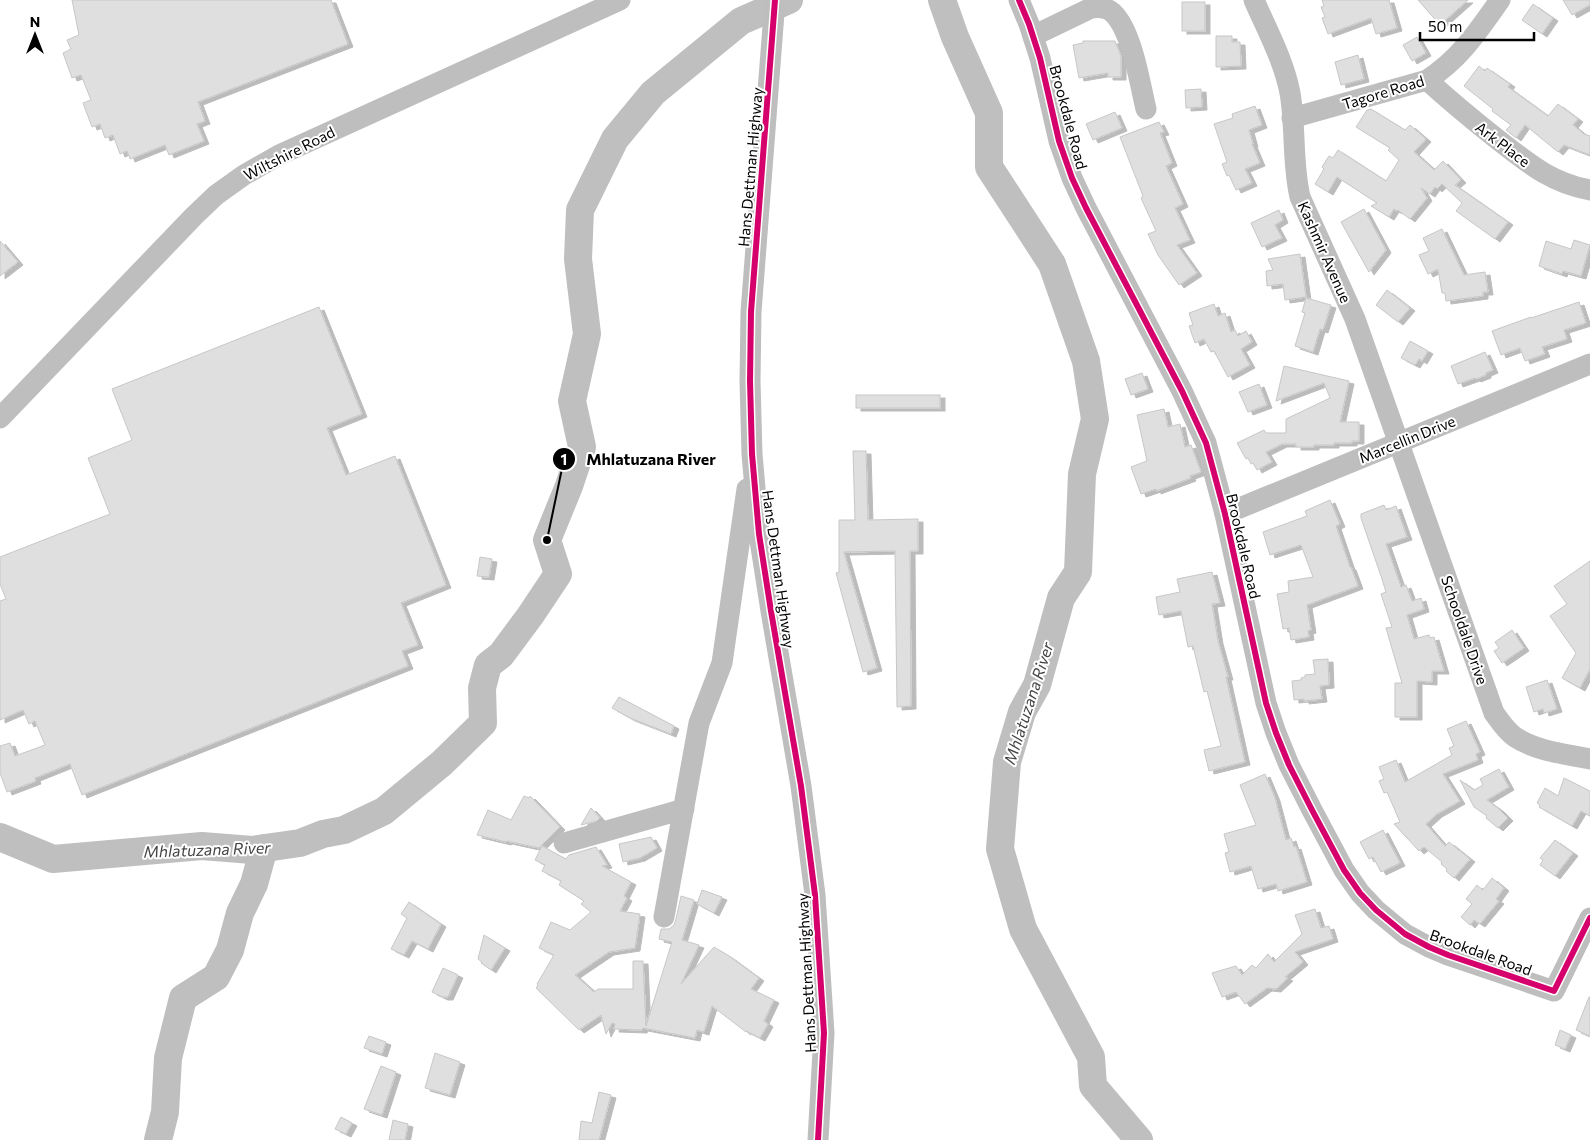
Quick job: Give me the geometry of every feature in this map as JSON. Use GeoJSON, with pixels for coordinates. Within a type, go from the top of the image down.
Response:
{"type":"FeatureCollection","features":[{"type":"Feature","properties":{"kind":"street","name":"Wiltshire Road"},"geometry":{"type":"LineString","coordinates":[[0,418],[194,216],[216,195],[244,175],[279,155],[620,0]]}},
{"type":"Feature","properties":{"kind":"street","name":"Hans Dettman Highway"},"geometry":{"type":"LineString","coordinates":[[775,0],[750,312],[752,454],[759,534],[801,786],[815,895],[824,1033],[818,1140]]}},
{"type":"Feature","properties":{"kind":"street","name":"Brookdale Road"},"geometry":{"type":"LineString","coordinates":[[1019,0],[1040,58],[1059,141],[1072,178],[1195,417],[1206,443],[1225,514],[1266,703],[1289,765],[1344,870],[1354,885],[1376,910],[1405,934],[1448,956],[1554,991],[1590,918]]}},
{"type":"Feature","properties":{"kind":"street","name":"Kashmir Avenue"},"geometry":{"type":"LineString","coordinates":[[1254,0],[1278,55],[1290,91],[1296,181],[1300,197],[1355,319],[1399,442]]}},
{"type":"Feature","properties":{"kind":"street","name":"Tagore Road"},"geometry":{"type":"LineString","coordinates":[[1292,118],[1427,80],[1443,70],[1456,58],[1500,0]]}},
{"type":"Feature","properties":{"kind":"street"},"geometry":{"type":"LineString","coordinates":[[1033,36],[1091,8],[1105,8],[1112,12],[1120,21],[1134,55],[1146,109]]}},
{"type":"Feature","properties":{"kind":"street","name":"Ark Place"},"geometry":{"type":"LineString","coordinates":[[1427,80],[1458,109],[1529,164],[1550,177],[1572,187],[1590,190]]}},
{"type":"Feature","properties":{"kind":"street","name":"Marcellin Drive"},"geometry":{"type":"LineString","coordinates":[[1225,514],[1590,364]]}},
{"type":"Feature","properties":{"kind":"street","name":"Schooldale Drive"},"geometry":{"type":"LineString","coordinates":[[1399,442],[1494,713],[1502,725],[1514,737],[1534,747],[1590,759]]}},
{"type":"Feature","properties":{"kind":"street"},"geometry":{"type":"LineString","coordinates":[[664,917],[699,723],[722,664],[752,454]]}},
{"type":"Feature","properties":{"kind":"street"},"geometry":{"type":"LineString","coordinates":[[564,842],[684,809]]}},
{"type":"Feature","properties":{"kind":"building"},"geometry":{"type":"Polygon","coordinates":[[[72,0],[331,0],[348,44],[198,102],[205,121],[197,124],[204,141],[169,155],[165,145],[130,159],[127,151],[120,154],[113,135],[105,138],[100,124],[92,127],[83,103],[91,100],[81,75],[72,78],[63,53],[71,49],[67,40],[79,35],[72,0]]]}},
{"type":"Feature","properties":{"kind":"building"},"geometry":{"type":"Polygon","coordinates":[[[1322,0],[1389,0],[1397,28],[1376,34],[1371,18],[1328,34],[1322,18],[1325,17],[1321,7],[1324,6],[1322,0]]]}},
{"type":"Feature","properties":{"kind":"building"},"geometry":{"type":"Polygon","coordinates":[[[1418,0],[1468,0],[1440,25],[1418,0]]]}},
{"type":"Feature","properties":{"kind":"building"},"geometry":{"type":"Polygon","coordinates":[[[1563,0],[1590,0],[1590,5],[1572,15],[1563,0]]]}},
{"type":"Feature","properties":{"kind":"building"},"geometry":{"type":"Polygon","coordinates":[[[1182,2],[1205,2],[1205,31],[1182,31],[1182,2]]]}},
{"type":"Feature","properties":{"kind":"building"},"geometry":{"type":"Polygon","coordinates":[[[1533,4],[1553,18],[1542,34],[1522,20],[1533,4]]]}},
{"type":"Feature","properties":{"kind":"building"},"geometry":{"type":"Polygon","coordinates":[[[1216,36],[1232,36],[1232,42],[1240,42],[1241,66],[1216,67],[1216,36]]]}},
{"type":"Feature","properties":{"kind":"building"},"geometry":{"type":"Polygon","coordinates":[[[1417,37],[1426,53],[1412,61],[1403,45],[1417,37]]]}},
{"type":"Feature","properties":{"kind":"building"},"geometry":{"type":"Polygon","coordinates":[[[1083,41],[1115,41],[1121,56],[1121,77],[1108,77],[1108,73],[1079,78],[1073,45],[1083,43],[1083,41]]]}},
{"type":"Feature","properties":{"kind":"building"},"geometry":{"type":"Polygon","coordinates":[[[1358,55],[1364,79],[1341,85],[1335,62],[1358,55]]]}},
{"type":"Feature","properties":{"kind":"building"},"geometry":{"type":"Polygon","coordinates":[[[1479,66],[1485,71],[1487,68],[1510,84],[1508,87],[1548,116],[1558,104],[1578,119],[1573,125],[1584,134],[1590,136],[1590,155],[1564,145],[1558,152],[1525,125],[1516,138],[1506,130],[1511,125],[1464,86],[1479,66]]]}},
{"type":"Feature","properties":{"kind":"building"},"geometry":{"type":"Polygon","coordinates":[[[1201,89],[1202,107],[1186,108],[1185,90],[1201,89]]]}},
{"type":"Feature","properties":{"kind":"building"},"geometry":{"type":"Polygon","coordinates":[[[1255,106],[1262,125],[1249,130],[1252,144],[1260,163],[1245,169],[1252,183],[1236,190],[1222,164],[1227,162],[1214,124],[1233,118],[1232,114],[1255,106]]]}},
{"type":"Feature","properties":{"kind":"building"},"geometry":{"type":"Polygon","coordinates":[[[1371,109],[1405,130],[1410,125],[1426,139],[1414,152],[1434,170],[1443,161],[1461,180],[1455,185],[1508,222],[1495,239],[1456,211],[1462,203],[1442,184],[1437,189],[1435,187],[1430,194],[1421,188],[1427,198],[1410,219],[1394,209],[1389,217],[1371,206],[1377,203],[1337,177],[1328,192],[1315,184],[1329,156],[1333,158],[1338,150],[1386,181],[1399,160],[1388,150],[1390,148],[1356,127],[1367,110],[1371,109]]]}},
{"type":"Feature","properties":{"kind":"building"},"geometry":{"type":"Polygon","coordinates":[[[1115,112],[1122,128],[1093,140],[1086,124],[1115,112]]]}},
{"type":"Feature","properties":{"kind":"building"},"geometry":{"type":"Polygon","coordinates":[[[1159,122],[1164,132],[1160,133],[1172,163],[1166,166],[1183,204],[1175,208],[1190,240],[1177,245],[1197,273],[1179,285],[1158,255],[1148,234],[1156,231],[1141,198],[1143,196],[1120,137],[1159,122]]]}},
{"type":"Feature","properties":{"kind":"building"},"geometry":{"type":"Polygon","coordinates":[[[1364,209],[1386,250],[1369,272],[1341,222],[1364,209]]]}},
{"type":"Feature","properties":{"kind":"building"},"geometry":{"type":"Polygon","coordinates":[[[1279,210],[1283,220],[1275,225],[1282,238],[1262,247],[1251,223],[1279,210]]]}},
{"type":"Feature","properties":{"kind":"building"},"geometry":{"type":"Polygon","coordinates":[[[1442,229],[1464,275],[1485,272],[1488,292],[1483,292],[1483,296],[1446,301],[1445,293],[1442,293],[1438,269],[1428,274],[1419,255],[1429,251],[1423,238],[1442,229]]]}},
{"type":"Feature","properties":{"kind":"building"},"geometry":{"type":"Polygon","coordinates":[[[1574,240],[1590,245],[1581,276],[1563,271],[1562,274],[1539,266],[1546,241],[1571,249],[1574,240]]]}},
{"type":"Feature","properties":{"kind":"building"},"geometry":{"type":"Polygon","coordinates":[[[0,241],[18,262],[0,276],[0,241]]]}},
{"type":"Feature","properties":{"kind":"building"},"geometry":{"type":"Polygon","coordinates":[[[1300,254],[1306,297],[1285,300],[1283,284],[1267,286],[1266,271],[1273,270],[1268,259],[1300,254]]]}},
{"type":"Feature","properties":{"kind":"building"},"geometry":{"type":"Polygon","coordinates":[[[1387,290],[1410,308],[1398,322],[1376,305],[1387,290]]]}},
{"type":"Feature","properties":{"kind":"building"},"geometry":{"type":"Polygon","coordinates":[[[1306,298],[1331,305],[1323,330],[1320,329],[1313,352],[1295,346],[1305,313],[1302,312],[1306,298]]]}},
{"type":"Feature","properties":{"kind":"building"},"geometry":{"type":"Polygon","coordinates":[[[1579,302],[1586,323],[1564,330],[1567,339],[1542,347],[1545,354],[1525,361],[1520,348],[1501,355],[1492,331],[1579,302]]]}},
{"type":"Feature","properties":{"kind":"building"},"geometry":{"type":"Polygon","coordinates":[[[1214,304],[1218,316],[1225,313],[1231,332],[1235,330],[1238,336],[1246,331],[1252,342],[1241,349],[1250,365],[1228,377],[1214,351],[1211,352],[1204,339],[1195,343],[1189,326],[1193,325],[1189,313],[1214,304]]]}},
{"type":"Feature","properties":{"kind":"building"},"geometry":{"type":"Polygon","coordinates":[[[319,307],[362,414],[327,428],[346,475],[395,456],[446,585],[401,603],[418,645],[402,651],[408,666],[82,795],[70,764],[35,778],[36,781],[7,792],[0,773],[0,746],[10,743],[15,756],[45,745],[35,721],[29,724],[23,710],[0,720],[0,601],[6,599],[0,584],[0,557],[110,514],[88,458],[132,440],[112,389],[319,307]]]}},
{"type":"Feature","properties":{"kind":"building"},"geometry":{"type":"Polygon","coordinates":[[[1410,341],[1428,351],[1422,361],[1419,359],[1415,365],[1401,358],[1410,341]]]}},
{"type":"Feature","properties":{"kind":"building"},"geometry":{"type":"Polygon","coordinates":[[[1485,352],[1493,370],[1476,379],[1458,384],[1451,366],[1485,352]]]}},
{"type":"Feature","properties":{"kind":"building"},"geometry":{"type":"Polygon","coordinates":[[[1284,366],[1349,381],[1340,422],[1359,422],[1359,441],[1334,443],[1334,445],[1314,445],[1314,447],[1296,447],[1296,444],[1282,444],[1266,452],[1272,462],[1257,470],[1248,458],[1246,459],[1237,443],[1264,430],[1266,433],[1286,433],[1286,419],[1330,398],[1324,383],[1276,401],[1284,366]]]}},
{"type":"Feature","properties":{"kind":"building"},"geometry":{"type":"Polygon","coordinates":[[[1142,373],[1148,389],[1131,395],[1125,379],[1142,373]]]}},
{"type":"Feature","properties":{"kind":"building"},"geometry":{"type":"Polygon","coordinates":[[[1259,384],[1267,405],[1248,412],[1239,392],[1259,384]]]}},
{"type":"Feature","properties":{"kind":"building"},"geometry":{"type":"Polygon","coordinates":[[[856,395],[940,395],[940,408],[856,408],[856,395]]]}},
{"type":"Feature","properties":{"kind":"building"},"geometry":{"type":"Polygon","coordinates":[[[1164,409],[1168,427],[1180,424],[1185,447],[1191,445],[1201,472],[1190,476],[1191,478],[1156,491],[1156,489],[1141,494],[1131,467],[1147,461],[1137,415],[1164,409]]]}},
{"type":"Feature","properties":{"kind":"building"},"geometry":{"type":"Polygon","coordinates":[[[853,451],[866,451],[868,520],[918,519],[918,551],[910,551],[911,706],[897,707],[895,551],[844,552],[877,668],[863,672],[836,573],[839,572],[839,520],[855,520],[853,451]]]}},
{"type":"Feature","properties":{"kind":"building"},"geometry":{"type":"Polygon","coordinates":[[[1330,500],[1340,524],[1336,526],[1358,586],[1307,605],[1311,630],[1308,631],[1309,637],[1291,640],[1289,628],[1283,629],[1277,594],[1289,592],[1288,581],[1313,577],[1301,545],[1270,555],[1263,532],[1307,516],[1305,511],[1330,500]]]}},
{"type":"Feature","properties":{"kind":"building"},"geometry":{"type":"Polygon","coordinates":[[[1384,505],[1386,510],[1396,506],[1407,537],[1386,544],[1401,587],[1406,585],[1412,601],[1421,598],[1424,609],[1407,615],[1414,639],[1429,635],[1430,638],[1434,637],[1444,671],[1432,671],[1432,682],[1417,681],[1417,717],[1395,717],[1395,683],[1402,683],[1386,628],[1392,627],[1381,594],[1386,592],[1361,518],[1361,514],[1384,505]]]}},
{"type":"Feature","properties":{"kind":"building"},"geometry":{"type":"Polygon","coordinates":[[[480,557],[492,559],[489,577],[477,576],[480,557]]]}},
{"type":"Feature","properties":{"kind":"building"},"geometry":{"type":"Polygon","coordinates":[[[1590,561],[1590,669],[1580,688],[1562,678],[1576,653],[1550,616],[1567,604],[1554,586],[1590,561]]]}},
{"type":"Feature","properties":{"kind":"building"},"geometry":{"type":"Polygon","coordinates":[[[1212,572],[1220,603],[1212,604],[1218,641],[1228,677],[1226,677],[1245,762],[1209,771],[1204,750],[1221,746],[1207,691],[1204,692],[1193,646],[1188,647],[1181,611],[1159,615],[1156,597],[1180,592],[1177,579],[1212,572]]]}},
{"type":"Feature","properties":{"kind":"building"},"geometry":{"type":"Polygon","coordinates":[[[1512,630],[1524,648],[1502,663],[1494,651],[1499,648],[1495,642],[1512,630]]]}},
{"type":"Feature","properties":{"kind":"building"},"geometry":{"type":"Polygon","coordinates":[[[1328,659],[1329,685],[1320,686],[1322,699],[1294,700],[1292,681],[1301,680],[1305,675],[1315,674],[1313,660],[1328,659]]]}},
{"type":"Feature","properties":{"kind":"building"},"geometry":{"type":"Polygon","coordinates":[[[1547,680],[1557,709],[1544,713],[1543,709],[1534,712],[1526,687],[1547,680]]]}},
{"type":"Feature","properties":{"kind":"building"},"geometry":{"type":"Polygon","coordinates":[[[619,697],[674,726],[671,734],[630,718],[612,708],[619,697]]]}},
{"type":"Feature","properties":{"kind":"building"},"geometry":{"type":"Polygon","coordinates":[[[1466,721],[1480,752],[1476,754],[1478,760],[1443,774],[1460,801],[1437,814],[1426,824],[1445,846],[1449,842],[1470,859],[1454,878],[1446,871],[1447,869],[1441,864],[1442,862],[1424,847],[1419,851],[1394,824],[1400,822],[1387,792],[1384,793],[1379,781],[1384,779],[1379,767],[1396,760],[1405,782],[1452,755],[1449,748],[1454,746],[1447,729],[1466,721]]]}},
{"type":"Feature","properties":{"kind":"building"},"geometry":{"type":"Polygon","coordinates":[[[1499,769],[1509,787],[1487,800],[1508,818],[1498,828],[1486,818],[1487,816],[1474,807],[1460,780],[1474,790],[1483,785],[1480,779],[1499,769]]]}},
{"type":"Feature","properties":{"kind":"building"},"geometry":{"type":"Polygon","coordinates":[[[1265,774],[1275,798],[1286,840],[1291,838],[1294,847],[1296,846],[1307,882],[1278,891],[1276,884],[1258,889],[1251,866],[1230,872],[1225,853],[1229,852],[1224,834],[1256,825],[1240,785],[1265,774]]]}},
{"type":"Feature","properties":{"kind":"building"},"geometry":{"type":"Polygon","coordinates":[[[1564,778],[1590,791],[1590,816],[1581,811],[1572,826],[1539,807],[1540,805],[1537,803],[1545,788],[1558,796],[1564,778]]]}},
{"type":"Feature","properties":{"kind":"building"},"geometry":{"type":"Polygon","coordinates":[[[524,796],[529,798],[530,796],[560,827],[539,848],[477,835],[488,810],[511,820],[524,796]]]}},
{"type":"Feature","properties":{"kind":"building"},"geometry":{"type":"Polygon","coordinates":[[[591,808],[600,818],[597,821],[581,825],[591,808]]]}},
{"type":"Feature","properties":{"kind":"building"},"geometry":{"type":"Polygon","coordinates":[[[1383,830],[1400,863],[1381,872],[1373,857],[1369,859],[1360,842],[1383,830]]]}},
{"type":"Feature","properties":{"kind":"building"},"geometry":{"type":"Polygon","coordinates":[[[651,837],[657,848],[640,858],[623,862],[619,844],[651,837]]]}},
{"type":"Feature","properties":{"kind":"building"},"geometry":{"type":"Polygon","coordinates":[[[1555,840],[1573,853],[1555,876],[1540,865],[1543,860],[1540,858],[1555,840]]]}},
{"type":"Feature","properties":{"kind":"building"},"geometry":{"type":"Polygon","coordinates":[[[542,846],[566,859],[569,855],[596,847],[607,865],[602,866],[631,882],[624,896],[627,898],[620,911],[640,914],[635,948],[609,952],[575,975],[594,992],[598,989],[633,989],[633,961],[643,961],[646,1026],[672,942],[659,939],[661,929],[669,929],[674,925],[681,896],[694,900],[682,940],[699,945],[681,984],[714,947],[729,956],[759,978],[751,989],[774,1000],[764,1021],[768,1024],[760,1038],[746,1032],[712,1006],[704,1032],[697,1030],[695,1038],[643,1028],[642,1030],[614,1029],[615,1024],[612,1023],[606,1034],[601,1015],[579,1030],[536,988],[554,955],[539,948],[551,922],[570,930],[591,912],[581,904],[584,901],[559,885],[561,881],[542,871],[545,865],[535,860],[542,846]]]}},
{"type":"Feature","properties":{"kind":"building"},"geometry":{"type":"Polygon","coordinates":[[[1492,878],[1504,888],[1496,899],[1499,901],[1480,924],[1474,920],[1470,925],[1461,917],[1472,904],[1466,899],[1477,885],[1483,890],[1492,878]]]}},
{"type":"Feature","properties":{"kind":"building"},"geometry":{"type":"Polygon","coordinates":[[[702,890],[722,897],[714,913],[697,904],[702,890]]]}},
{"type":"Feature","properties":{"kind":"building"},"geometry":{"type":"Polygon","coordinates":[[[409,902],[441,924],[428,949],[412,941],[404,955],[391,949],[407,918],[401,914],[409,902]]]}},
{"type":"Feature","properties":{"kind":"building"},"geometry":{"type":"Polygon","coordinates":[[[1315,909],[1321,928],[1329,926],[1333,939],[1295,952],[1303,962],[1285,977],[1288,978],[1276,989],[1267,988],[1245,1004],[1236,992],[1222,997],[1212,973],[1236,966],[1242,975],[1252,965],[1256,968],[1268,954],[1274,962],[1302,934],[1295,915],[1315,909]]]}},
{"type":"Feature","properties":{"kind":"building"},"geometry":{"type":"Polygon","coordinates":[[[484,935],[505,948],[491,970],[478,959],[484,935]]]}},
{"type":"Feature","properties":{"kind":"building"},"geometry":{"type":"Polygon","coordinates":[[[443,968],[458,975],[448,997],[432,992],[443,968]]]}},
{"type":"Feature","properties":{"kind":"building"},"geometry":{"type":"Polygon","coordinates":[[[1590,997],[1590,1036],[1576,1030],[1590,997]]]}},
{"type":"Feature","properties":{"kind":"building"},"geometry":{"type":"Polygon","coordinates":[[[1560,1030],[1571,1035],[1565,1049],[1555,1045],[1560,1030]]]}},
{"type":"Feature","properties":{"kind":"building"},"geometry":{"type":"Polygon","coordinates":[[[369,1036],[386,1042],[382,1054],[364,1048],[369,1036]]]}},
{"type":"Feature","properties":{"kind":"building"},"geometry":{"type":"Polygon","coordinates":[[[435,1053],[460,1062],[450,1095],[425,1088],[435,1053]]]}},
{"type":"Feature","properties":{"kind":"building"},"geometry":{"type":"Polygon","coordinates":[[[381,1066],[396,1072],[382,1115],[364,1109],[381,1066]]]}},
{"type":"Feature","properties":{"kind":"building"},"geometry":{"type":"Polygon","coordinates":[[[599,1092],[611,1095],[599,1140],[579,1140],[581,1121],[592,1123],[599,1092]]]}},
{"type":"Feature","properties":{"kind":"building"},"geometry":{"type":"Polygon","coordinates":[[[341,1117],[352,1123],[346,1134],[335,1129],[341,1117]]]}},
{"type":"Feature","properties":{"kind":"building"},"geometry":{"type":"Polygon","coordinates":[[[393,1120],[408,1124],[405,1140],[389,1140],[393,1120]]]}},
{"type":"Feature","properties":{"kind":"waterway","name":"Mhlatuzana River"},"geometry":{"type":"LineString","coordinates":[[0,837],[53,859],[202,846],[252,850],[300,843],[323,834],[344,830],[384,811],[442,763],[483,723],[482,688],[488,665],[501,655],[558,574],[547,540],[569,486],[582,447],[572,401],[587,334],[578,259],[580,210],[615,139],[653,93],[741,21],[789,0]]}},
{"type":"Feature","properties":{"kind":"waterway","name":"Mhlatuzana River"},"geometry":{"type":"LineString","coordinates":[[942,0],[955,37],[989,113],[989,167],[1052,264],[1086,361],[1095,419],[1082,474],[1078,572],[1061,598],[1037,685],[1022,712],[1007,762],[1000,849],[1023,929],[1091,1057],[1093,1086],[1139,1140]]}},
{"type":"Feature","properties":{"kind":"waterway"},"geometry":{"type":"LineString","coordinates":[[158,1140],[165,1112],[168,1058],[183,998],[216,977],[230,950],[240,913],[254,884],[265,848]]}},
{"type":"Feature","properties":{"kind":"cycle path"},"geometry":{"type":"LineString","coordinates":[[775,0],[751,312],[752,454],[759,534],[801,786],[815,895],[824,1033],[818,1140]]}},
{"type":"Feature","properties":{"kind":"cycle path"},"geometry":{"type":"LineString","coordinates":[[1019,0],[1040,58],[1059,141],[1072,178],[1182,391],[1206,443],[1225,514],[1266,703],[1289,765],[1344,870],[1360,893],[1376,910],[1405,934],[1448,955],[1554,991],[1590,918]]}},
{"type":"Feature","properties":{"kind":"place","name":"Mhlatuzana River"},"geometry":{"type":"Point","coordinates":[547,540]}}]}
